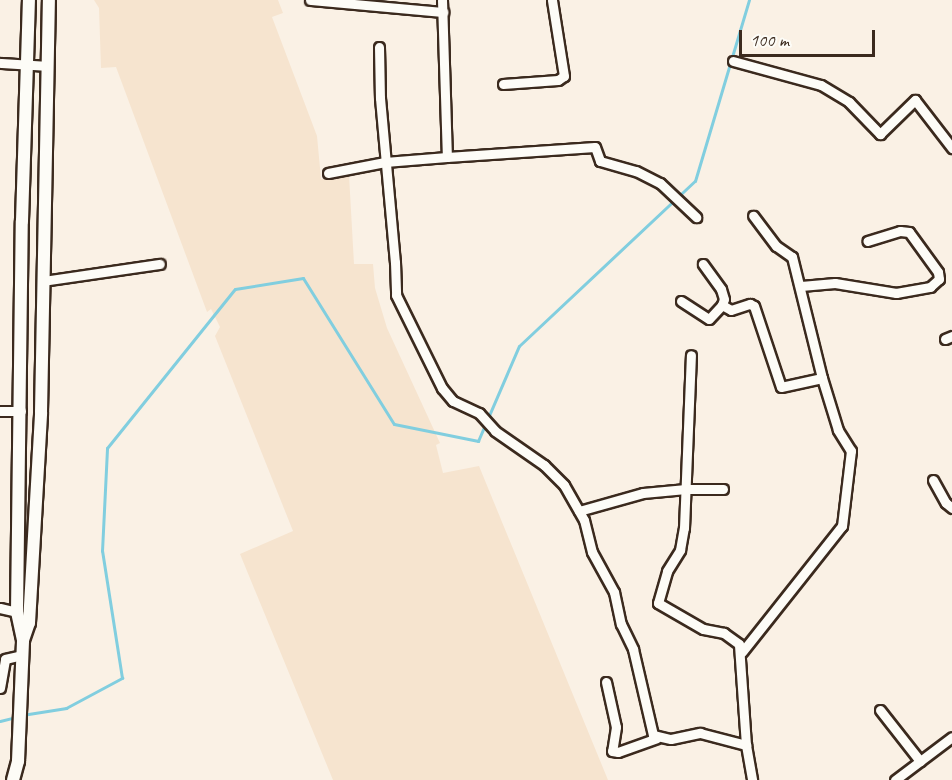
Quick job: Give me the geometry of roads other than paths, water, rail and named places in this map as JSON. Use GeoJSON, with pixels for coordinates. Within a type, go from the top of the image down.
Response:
{"type":"FeatureCollection","features":[{"type":"Feature","properties":{"kind":"main road"},"geometry":{"type":"LineString","coordinates":[[13,780],[18,756],[23,640],[17,612],[22,220],[29,65],[29,0]]}},
{"type":"Feature","properties":{"kind":"main road"},"geometry":{"type":"LineString","coordinates":[[23,640],[29,623],[41,412],[49,0]]}},
{"type":"Feature","properties":{"kind":"main road"},"geometry":{"type":"LineString","coordinates":[[18,756],[23,780]]}},
{"type":"Feature","properties":{"kind":"street"},"geometry":{"type":"LineString","coordinates":[[309,0],[443,12]]}},
{"type":"Feature","properties":{"kind":"street"},"geometry":{"type":"LineString","coordinates":[[442,0],[447,157]]}},
{"type":"Feature","properties":{"kind":"street"},"geometry":{"type":"LineString","coordinates":[[503,84],[558,80],[564,76],[552,0]]}},
{"type":"Feature","properties":{"kind":"street"},"geometry":{"type":"LineString","coordinates":[[379,47],[385,162],[397,300],[442,388],[453,401],[479,413],[495,431],[553,472],[579,511],[586,525],[592,552],[614,592],[621,624],[633,649],[649,727],[657,738]]}},
{"type":"Feature","properties":{"kind":"street"},"geometry":{"type":"LineString","coordinates":[[733,61],[821,85],[849,102],[880,134],[915,100],[952,148]]}},
{"type":"Feature","properties":{"kind":"street"},"geometry":{"type":"LineString","coordinates":[[0,63],[48,66]]}},
{"type":"Feature","properties":{"kind":"street"},"geometry":{"type":"LineString","coordinates":[[328,173],[385,162],[596,147],[600,161],[636,171],[660,183],[696,217]]}},
{"type":"Feature","properties":{"kind":"street"},"geometry":{"type":"LineString","coordinates":[[742,652],[799,577],[843,526],[851,451],[838,430],[822,378],[801,286],[791,255],[776,246],[753,216]]}},
{"type":"Feature","properties":{"kind":"street"},"geometry":{"type":"LineString","coordinates":[[801,286],[835,283],[896,293],[930,287],[939,279],[938,272],[909,232],[900,231],[867,241]]}},
{"type":"Feature","properties":{"kind":"street"},"geometry":{"type":"LineString","coordinates":[[43,281],[160,264]]}},
{"type":"Feature","properties":{"kind":"street"},"geometry":{"type":"LineString","coordinates":[[681,301],[709,319],[722,305],[724,299],[721,289],[703,264]]}},
{"type":"Feature","properties":{"kind":"street"},"geometry":{"type":"LineString","coordinates":[[722,305],[731,310],[750,304],[754,306],[781,387],[822,378]]}},
{"type":"Feature","properties":{"kind":"street"},"geometry":{"type":"LineString","coordinates":[[691,355],[686,489],[680,549],[667,571],[658,603],[703,629],[731,637],[740,644],[742,652],[741,694],[752,780]]}},
{"type":"Feature","properties":{"kind":"street"},"geometry":{"type":"LineString","coordinates":[[0,411],[21,411]]}},
{"type":"Feature","properties":{"kind":"street"},"geometry":{"type":"LineString","coordinates":[[933,480],[946,503],[952,508]]}},
{"type":"Feature","properties":{"kind":"street"},"geometry":{"type":"LineString","coordinates":[[579,511],[622,497],[686,489],[723,489]]}},
{"type":"Feature","properties":{"kind":"street"},"geometry":{"type":"LineString","coordinates":[[0,608],[17,612]]}},
{"type":"Feature","properties":{"kind":"street"},"geometry":{"type":"LineString","coordinates":[[0,688],[4,659],[22,656]]}},
{"type":"Feature","properties":{"kind":"street"},"geometry":{"type":"LineString","coordinates":[[606,682],[616,727],[612,751],[618,752],[657,738],[671,739],[700,733],[746,746]]}},
{"type":"Feature","properties":{"kind":"street"},"geometry":{"type":"LineString","coordinates":[[880,710],[920,761]]}},
{"type":"Feature","properties":{"kind":"street"},"geometry":{"type":"LineString","coordinates":[[900,778],[952,737]]}},
{"type":"Feature","properties":{"kind":"waterway"},"geometry":{"type":"LineString","coordinates":[[22,715],[66,708],[122,678],[102,551],[107,448],[235,289],[303,278],[394,424],[478,441],[519,346],[695,181],[749,0]]}},
{"type":"Feature","properties":{"kind":"waterway"},"geometry":{"type":"LineString","coordinates":[[0,721],[16,717]]}}]}
